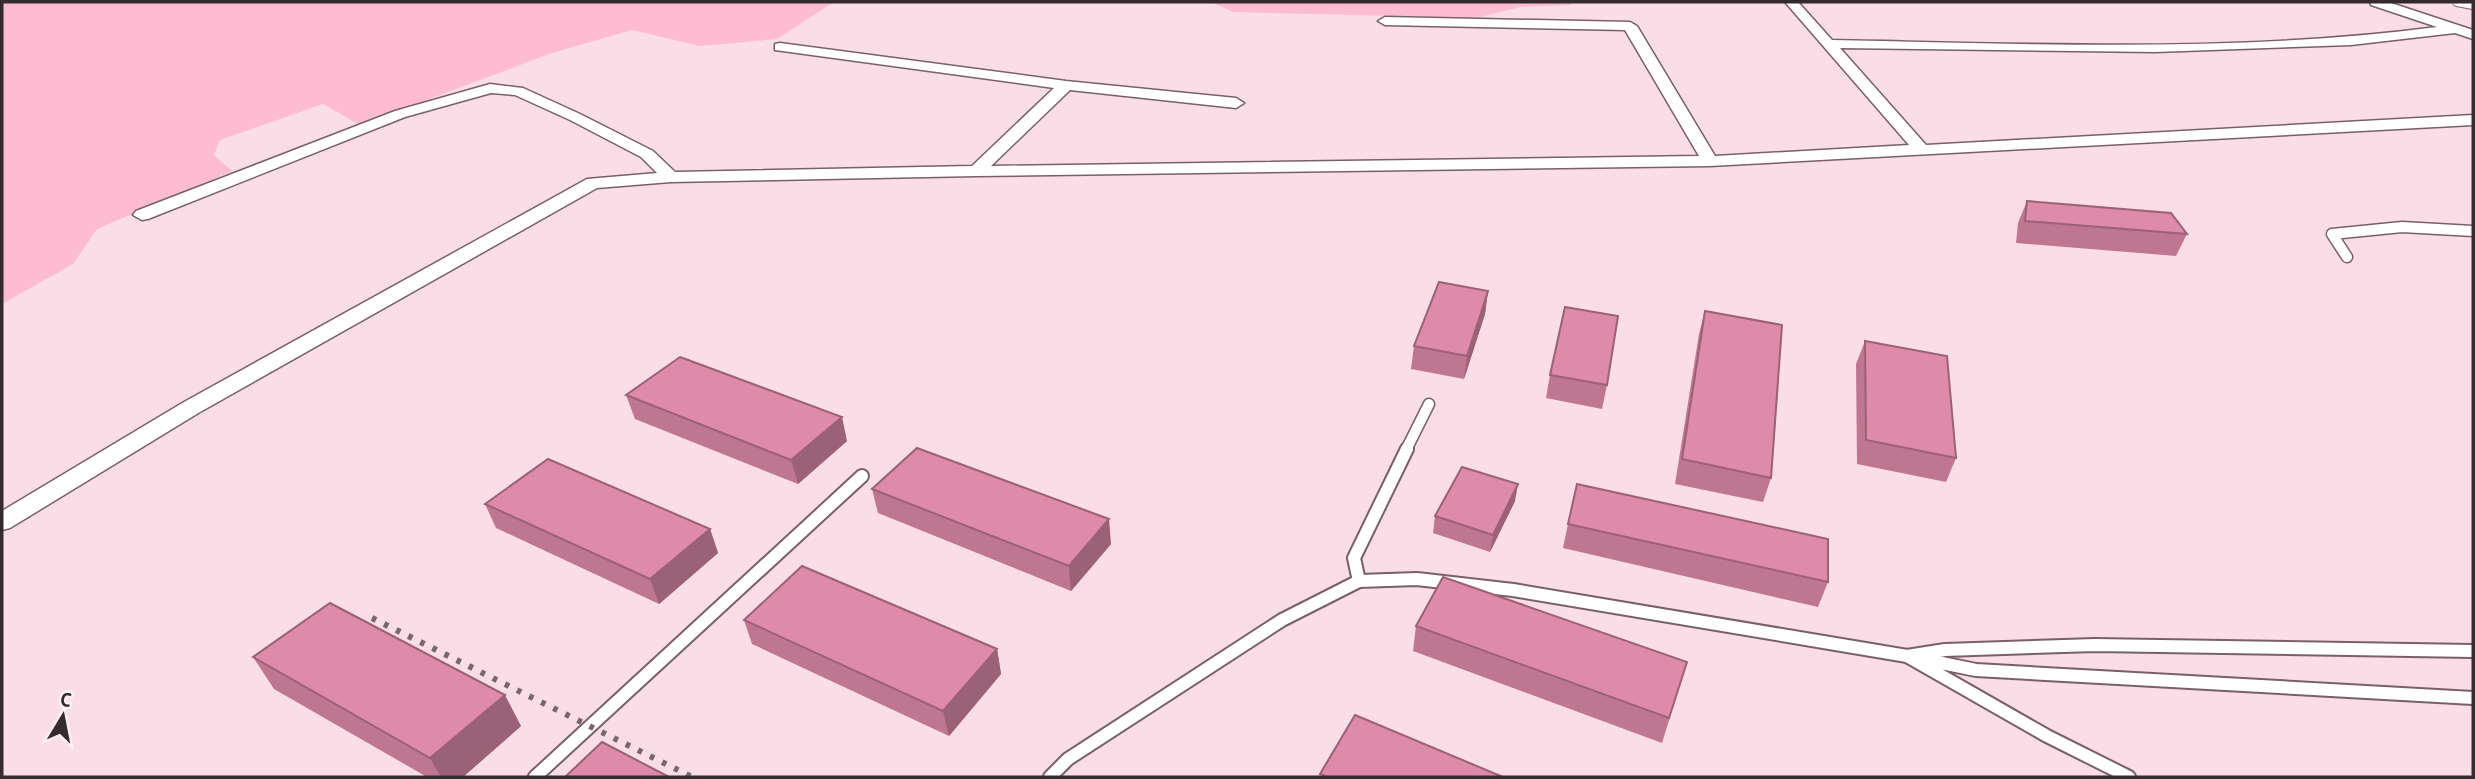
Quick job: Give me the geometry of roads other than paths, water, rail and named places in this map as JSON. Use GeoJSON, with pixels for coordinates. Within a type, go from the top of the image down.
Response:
{"type":"FeatureCollection","features":[{"type":"Feature","properties":{"kind":"street"},"geometry":{"type":"LineString","coordinates":[[1791,2],[1922,150]]}},
{"type":"Feature","properties":{"kind":"street"},"geometry":{"type":"LineString","coordinates":[[2376,2],[2473,35]]}},
{"type":"Feature","properties":{"kind":"street"},"geometry":{"type":"LineString","coordinates":[[1385,21],[1630,26],[1710,161]]}},
{"type":"Feature","properties":{"kind":"street"},"geometry":{"type":"LineString","coordinates":[[1829,44],[2040,48],[2228,47],[2354,41],[2456,29]]}},
{"type":"Feature","properties":{"kind":"street"},"geometry":{"type":"LineString","coordinates":[[780,47],[1066,85],[1236,103]]}},
{"type":"Feature","properties":{"kind":"street"},"geometry":{"type":"LineString","coordinates":[[976,171],[1066,85]]}},
{"type":"Feature","properties":{"kind":"street"},"geometry":{"type":"LineString","coordinates":[[142,215],[400,114],[490,88],[518,91],[575,117],[647,155],[671,177]]}},
{"type":"Feature","properties":{"kind":"street"},"geometry":{"type":"LineString","coordinates":[[7,511],[593,183],[671,177],[1710,161],[2473,120]]}},
{"type":"Feature","properties":{"kind":"lane"},"geometry":{"type":"LineString","coordinates":[[2457,2],[2473,5]]}},
{"type":"Feature","properties":{"kind":"lane"},"geometry":{"type":"LineString","coordinates":[[2347,257],[2332,234],[2367,227],[2416,225],[2473,231]]}},
{"type":"Feature","properties":{"kind":"lane"},"geometry":{"type":"LineString","coordinates":[[1359,581],[1354,558],[1429,404]]}},
{"type":"Feature","properties":{"kind":"lane"},"geometry":{"type":"LineString","coordinates":[[535,777],[862,476]]}},
{"type":"Feature","properties":{"kind":"lane"},"geometry":{"type":"LineString","coordinates":[[1050,777],[1068,759],[1282,620],[1359,581],[1417,579],[1513,590],[1976,670],[2473,698]]}},
{"type":"Feature","properties":{"kind":"lane"},"geometry":{"type":"LineString","coordinates":[[1907,656],[1945,650],[2095,645],[2473,651]]}},
{"type":"Feature","properties":{"kind":"lane"},"geometry":{"type":"LineString","coordinates":[[1907,656],[2047,736],[2129,777]]}},
{"type":"Feature","properties":{"kind":"railway"},"geometry":{"type":"LineString","coordinates":[[372,618],[692,777]]}}]}
